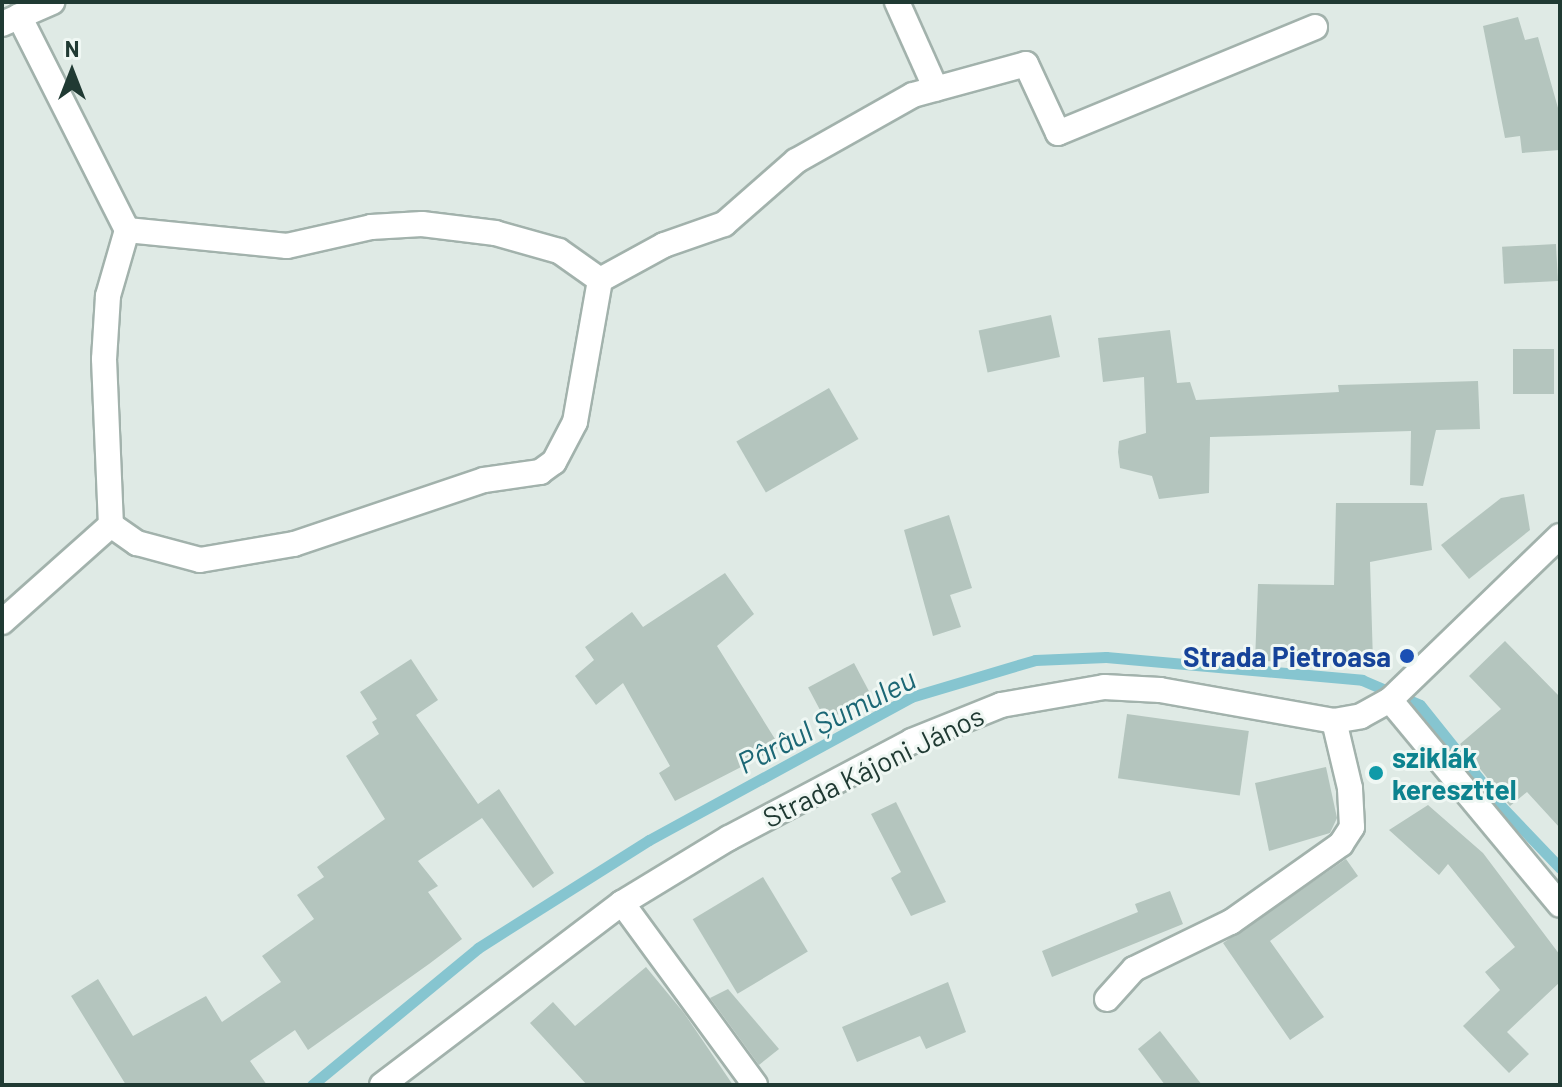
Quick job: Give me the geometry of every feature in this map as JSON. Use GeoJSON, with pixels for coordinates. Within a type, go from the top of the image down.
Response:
{"type":"FeatureCollection","features":[{"type":"Feature","properties":{"kind":"street"},"geometry":{"type":"LineString","coordinates":[[52,2],[11,20],[127,230],[108,296],[105,343],[111,525]]}},
{"type":"Feature","properties":{"kind":"street"},"geometry":{"type":"LineString","coordinates":[[897,2],[936,89]]}},
{"type":"Feature","properties":{"kind":"street"},"geometry":{"type":"LineString","coordinates":[[600,280],[664,245],[724,224],[796,161],[913,95],[1026,64],[1058,133],[1315,27]]}},
{"type":"Feature","properties":{"kind":"street"},"geometry":{"type":"LineString","coordinates":[[127,230],[287,246],[371,227],[422,224],[495,233],[559,251],[600,280]]}},
{"type":"Feature","properties":{"kind":"street"},"geometry":{"type":"LineString","coordinates":[[111,525],[137,543],[200,560],[294,544],[484,480],[540,472],[554,462],[575,422],[600,280]]}},
{"type":"Feature","properties":{"kind":"street"},"geometry":{"type":"LineString","coordinates":[[2,622],[111,525]]}},
{"type":"Feature","properties":{"kind":"street","name":"Strada Kájoni János"},"geometry":{"type":"LineString","coordinates":[[382,1085],[622,903],[813,791],[954,722],[1014,702],[1118,688],[1334,721],[1361,716],[1397,692],[1560,536]]}},
{"type":"Feature","properties":{"kind":"street"},"geometry":{"type":"LineString","coordinates":[[1397,692],[1560,905]]}},
{"type":"Feature","properties":{"kind":"street"},"geometry":{"type":"LineString","coordinates":[[1107,999],[1134,969],[1231,922],[1341,844],[1352,827],[1350,788],[1334,721]]}},
{"type":"Feature","properties":{"kind":"street"},"geometry":{"type":"LineString","coordinates":[[622,903],[755,1085]]}},
{"type":"Feature","properties":{"kind":"building"},"geometry":{"type":"Polygon","coordinates":[[[1518,17],[1525,40],[1538,37],[1560,115],[1560,150],[1522,153],[1520,136],[1505,138],[1483,26],[1518,17]]]}},
{"type":"Feature","properties":{"kind":"building"},"geometry":{"type":"Polygon","coordinates":[[[1556,244],[1558,281],[1504,284],[1502,247],[1556,244]]]}},
{"type":"Feature","properties":{"kind":"building"},"geometry":{"type":"Polygon","coordinates":[[[1051,315],[1060,357],[988,372],[979,330],[1051,315]]]}},
{"type":"Feature","properties":{"kind":"building"},"geometry":{"type":"Polygon","coordinates":[[[1170,330],[1177,383],[1190,382],[1196,400],[1339,392],[1338,385],[1478,381],[1480,429],[1436,430],[1423,486],[1410,485],[1411,431],[1210,437],[1209,493],[1159,499],[1152,476],[1120,468],[1118,452],[1119,441],[1146,433],[1144,377],[1103,382],[1098,338],[1170,330]]]}},
{"type":"Feature","properties":{"kind":"building"},"geometry":{"type":"Polygon","coordinates":[[[1513,349],[1554,349],[1554,394],[1513,394],[1513,349]]]}},
{"type":"Feature","properties":{"kind":"building"},"geometry":{"type":"Polygon","coordinates":[[[829,388],[858,439],[766,493],[736,442],[829,388]]]}},
{"type":"Feature","properties":{"kind":"building"},"geometry":{"type":"Polygon","coordinates":[[[1524,494],[1530,530],[1469,579],[1441,545],[1501,498],[1524,494]]]}},
{"type":"Feature","properties":{"kind":"building"},"geometry":{"type":"Polygon","coordinates":[[[1336,503],[1427,503],[1432,550],[1370,562],[1373,662],[1255,661],[1258,584],[1334,585],[1336,503]]]}},
{"type":"Feature","properties":{"kind":"building"},"geometry":{"type":"Polygon","coordinates":[[[949,515],[972,588],[950,595],[961,627],[933,636],[904,530],[949,515]]]}},
{"type":"Feature","properties":{"kind":"building"},"geometry":{"type":"Polygon","coordinates":[[[725,573],[754,614],[717,646],[780,747],[675,801],[659,773],[670,766],[623,683],[596,705],[575,676],[594,660],[585,647],[632,612],[643,627],[725,573]]]}},
{"type":"Feature","properties":{"kind":"building"},"geometry":{"type":"Polygon","coordinates":[[[1505,641],[1560,697],[1560,828],[1527,792],[1510,806],[1460,744],[1501,709],[1469,676],[1505,641]]]}},
{"type":"Feature","properties":{"kind":"building"},"geometry":{"type":"Polygon","coordinates":[[[411,659],[438,700],[416,715],[478,804],[499,789],[554,873],[533,888],[482,818],[418,861],[438,886],[428,892],[462,939],[429,964],[308,1050],[295,1030],[250,1061],[267,1085],[126,1085],[71,996],[98,979],[133,1036],[206,996],[222,1022],[281,982],[262,956],[314,919],[297,895],[324,877],[317,867],[385,819],[346,756],[379,734],[372,722],[377,719],[360,692],[411,659]]]}},
{"type":"Feature","properties":{"kind":"building"},"geometry":{"type":"Polygon","coordinates":[[[854,663],[872,697],[826,721],[808,687],[854,663]]]}},
{"type":"Feature","properties":{"kind":"building"},"geometry":{"type":"Polygon","coordinates":[[[1127,714],[1249,731],[1240,795],[1118,778],[1127,714]]]}},
{"type":"Feature","properties":{"kind":"building"},"geometry":{"type":"Polygon","coordinates":[[[1326,767],[1337,818],[1330,833],[1269,851],[1255,783],[1326,767]]]}},
{"type":"Feature","properties":{"kind":"building"},"geometry":{"type":"Polygon","coordinates":[[[896,802],[946,902],[911,916],[891,878],[901,872],[871,814],[896,802]]]}},
{"type":"Feature","properties":{"kind":"building"},"geometry":{"type":"Polygon","coordinates":[[[1428,805],[1483,853],[1560,955],[1560,982],[1507,1032],[1529,1054],[1509,1073],[1463,1026],[1500,990],[1485,972],[1515,947],[1448,864],[1439,875],[1389,830],[1428,805]]]}},
{"type":"Feature","properties":{"kind":"building"},"geometry":{"type":"Polygon","coordinates":[[[1346,859],[1358,876],[1270,941],[1324,1017],[1290,1040],[1223,943],[1346,859]]]}},
{"type":"Feature","properties":{"kind":"building"},"geometry":{"type":"Polygon","coordinates":[[[763,877],[808,952],[738,994],[693,919],[763,877]]]}},
{"type":"Feature","properties":{"kind":"building"},"geometry":{"type":"Polygon","coordinates":[[[1170,891],[1183,924],[1052,977],[1042,951],[1138,912],[1135,904],[1170,891]]]}},
{"type":"Feature","properties":{"kind":"building"},"geometry":{"type":"Polygon","coordinates":[[[646,967],[684,1013],[733,1085],[587,1085],[530,1023],[553,1002],[575,1026],[646,967]]]}},
{"type":"Feature","properties":{"kind":"building"},"geometry":{"type":"Polygon","coordinates":[[[948,982],[966,1032],[926,1049],[920,1036],[857,1062],[842,1027],[948,982]]]}},
{"type":"Feature","properties":{"kind":"building"},"geometry":{"type":"Polygon","coordinates":[[[728,989],[779,1049],[759,1065],[710,998],[728,989]]]}},
{"type":"Feature","properties":{"kind":"building"},"geometry":{"type":"Polygon","coordinates":[[[1160,1031],[1202,1085],[1165,1085],[1138,1049],[1160,1031]]]}},
{"type":"Feature","properties":{"kind":"waterway","name":"Pârâul Șumuleu"},"geometry":{"type":"LineString","coordinates":[[312,1085],[478,948],[649,840],[911,697],[1035,660],[1106,657],[1362,680],[1420,705],[1500,805],[1560,868]]}},
{"type":"Feature","properties":{"kind":"place","name":"Strada Pietroasa"},"geometry":{"type":"Point","coordinates":[1407,656]}},
{"type":"Feature","properties":{"kind":"place","name":"sziklák kereszttel"},"geometry":{"type":"Point","coordinates":[1376,773]}}]}
